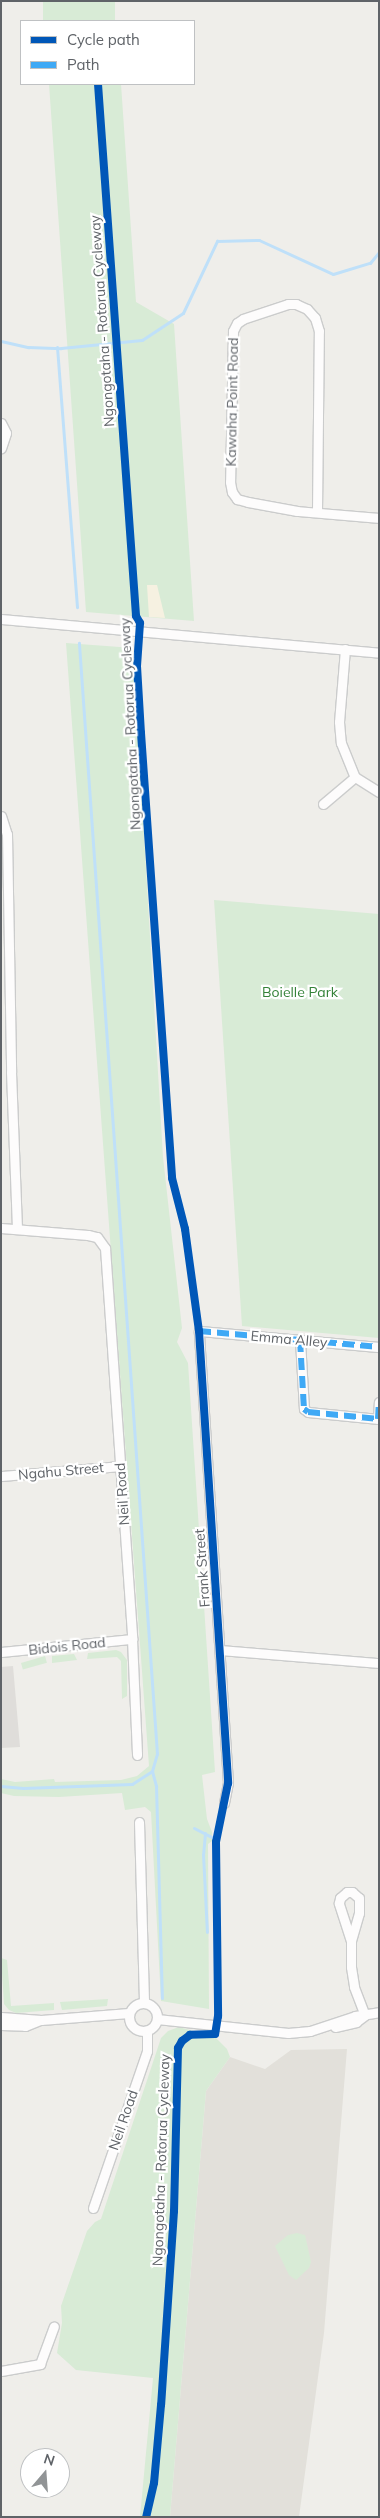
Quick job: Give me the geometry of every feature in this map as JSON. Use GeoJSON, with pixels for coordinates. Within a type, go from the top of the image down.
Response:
{"type":"FeatureCollection","features":[{"type":"Feature","properties":{"kind":"street","name":"Kawaha Point Road"},"geometry":{"type":"LineString","coordinates":[[317,512],[319,331],[315,318],[306,309],[296,304],[288,304],[243,318],[237,323],[234,331],[230,482],[237,499],[317,512],[379,518]]}},
{"type":"Feature","properties":{"kind":"street"},"geometry":{"type":"LineString","coordinates":[[1,423],[6,433],[1,448]]}},
{"type":"Feature","properties":{"kind":"street"},"geometry":{"type":"LineString","coordinates":[[1,619],[379,652]]}},
{"type":"Feature","properties":{"kind":"street"},"geometry":{"type":"LineString","coordinates":[[345,650],[339,722],[343,750],[356,777],[379,792]]}},
{"type":"Feature","properties":{"kind":"street"},"geometry":{"type":"LineString","coordinates":[[322,804],[356,777]]}},
{"type":"Feature","properties":{"kind":"street"},"geometry":{"type":"LineString","coordinates":[[1,816],[7,834],[5,915],[6,1072],[16,1229],[1,1228]]}},
{"type":"Feature","properties":{"kind":"street","name":"Neil Road"},"geometry":{"type":"LineString","coordinates":[[16,1229],[97,1237],[105,1248],[132,1639],[137,1755]]}},
{"type":"Feature","properties":{"kind":"street","name":"Emma Alley"},"geometry":{"type":"LineString","coordinates":[[199,1331],[379,1347]]}},
{"type":"Feature","properties":{"kind":"street","name":"Frank Street"},"geometry":{"type":"LineString","coordinates":[[199,1331],[228,1783],[224,1803]]}},
{"type":"Feature","properties":{"kind":"street"},"geometry":{"type":"LineString","coordinates":[[300,1340],[304,1408],[308,1412],[378,1419],[379,1402]]}},
{"type":"Feature","properties":{"kind":"street","name":"Ngahu Street"},"geometry":{"type":"LineString","coordinates":[[1,1476],[120,1466]]}},
{"type":"Feature","properties":{"kind":"street","name":"Bidois Road"},"geometry":{"type":"LineString","coordinates":[[1,1652],[132,1639]]}},
{"type":"Feature","properties":{"kind":"street"},"geometry":{"type":"LineString","coordinates":[[220,1650],[379,1663]]}},
{"type":"Feature","properties":{"kind":"street"},"geometry":{"type":"LineString","coordinates":[[139,1822],[144,2003]]}},
{"type":"Feature","properties":{"kind":"street"},"geometry":{"type":"LineString","coordinates":[[351,1941],[359,1913],[359,1903],[356,1894],[347,1892],[340,1898],[339,1903],[351,1941],[352,1976],[365,2015]]}},
{"type":"Feature","properties":{"kind":"street"},"geometry":{"type":"LineString","coordinates":[[144,2003],[155,2009],[157,2019],[154,2026],[142,2032],[132,2028],[128,2018],[129,2013],[134,2005],[144,2003]]}},
{"type":"Feature","properties":{"kind":"street"},"geometry":{"type":"LineString","coordinates":[[157,2019],[268,2032],[298,2032],[323,2028],[355,2016],[379,2012]]}},
{"type":"Feature","properties":{"kind":"street"},"geometry":{"type":"LineString","coordinates":[[1,2017],[40,2020],[129,2013]]}},
{"type":"Feature","properties":{"kind":"street"},"geometry":{"type":"LineString","coordinates":[[1,2025],[25,2026],[40,2020]]}},
{"type":"Feature","properties":{"kind":"street","name":"Neil Road"},"geometry":{"type":"LineString","coordinates":[[94,2208],[147,2051],[147,2031]]}},
{"type":"Feature","properties":{"kind":"street"},"geometry":{"type":"LineString","coordinates":[[1,2371],[40,2364],[54,2326]]}},
{"type":"Feature","properties":{"kind":"shaded area"},"geometry":{"type":"Polygon","coordinates":[[[13,1666],[20,1747],[1,1748],[1,1667],[13,1666]]]}},
{"type":"Feature","properties":{"kind":"shaded area"},"geometry":{"type":"Polygon","coordinates":[[[347,2049],[324,2333],[299,2517],[170,2517],[206,2091],[230,2057],[265,2069],[291,2050],[347,2049]]]}},
{"type":"Feature","properties":{"kind":"green space"},"geometry":{"type":"Polygon","coordinates":[[[43,1],[115,1],[115,20],[43,20],[43,1]]]}},
{"type":"Feature","properties":{"kind":"green space"},"geometry":{"type":"Polygon","coordinates":[[[49,85],[121,85],[136,302],[174,324],[194,621],[86,612],[49,85]]]}},
{"type":"Feature","properties":{"kind":"green space"},"geometry":{"type":"Polygon","coordinates":[[[66,643],[133,648],[163,1157],[182,1328],[177,1342],[188,1363],[215,1772],[202,1775],[207,1819],[212,1832],[212,1841],[208,1844],[209,2009],[161,2001],[151,1812],[145,1807],[125,1810],[122,1793],[59,1797],[14,1796],[1,1793],[1,1779],[15,1782],[54,1779],[55,1782],[121,1780],[137,1776],[149,1766],[66,643]]]}},
{"type":"Feature","properties":{"kind":"green space","name":"Boielle Park"},"geometry":{"type":"Polygon","coordinates":[[[214,900],[379,914],[379,1338],[242,1326],[214,900]]]}},
{"type":"Feature","properties":{"kind":"green space"},"geometry":{"type":"Polygon","coordinates":[[[116,1650],[121,1652],[127,1660],[127,1696],[122,1699],[121,1661],[117,1657],[87,1659],[88,1653],[116,1650]]]}},
{"type":"Feature","properties":{"kind":"green space"},"geometry":{"type":"Polygon","coordinates":[[[74,1654],[77,1660],[52,1663],[52,1656],[74,1654]]]}},
{"type":"Feature","properties":{"kind":"green space"},"geometry":{"type":"Polygon","coordinates":[[[45,1656],[47,1663],[23,1670],[21,1663],[45,1656]]]}},
{"type":"Feature","properties":{"kind":"green space"},"geometry":{"type":"Polygon","coordinates":[[[1,1958],[7,1960],[11,2006],[54,2003],[54,2010],[16,2013],[9,2010],[4,2004],[1,1958]]]}},
{"type":"Feature","properties":{"kind":"green space"},"geometry":{"type":"Polygon","coordinates":[[[108,1999],[107,2006],[62,2010],[60,2002],[108,1999]]]}},
{"type":"Feature","properties":{"kind":"green space"},"geometry":{"type":"Polygon","coordinates":[[[179,2027],[215,2037],[227,2049],[230,2057],[206,2091],[170,2517],[140,2517],[153,2378],[76,2370],[57,2353],[62,2323],[61,2306],[87,2231],[95,2222],[101,2219],[161,2038],[168,2031],[179,2027]],[[176,2101],[165,2321],[166,2321],[174,2211],[176,2101]]]}},
{"type":"Feature","properties":{"kind":"green space"},"geometry":{"type":"Polygon","coordinates":[[[297,2233],[305,2235],[311,2262],[309,2268],[296,2280],[289,2275],[275,2246],[288,2235],[297,2233]]]}},
{"type":"Feature","properties":{"kind":"sand"},"geometry":{"type":"Polygon","coordinates":[[[147,585],[157,585],[165,618],[149,617],[147,585]]]}},
{"type":"Feature","properties":{"kind":"waterway"},"geometry":{"type":"LineString","coordinates":[[1,341],[28,347],[61,348],[142,340],[183,313],[217,241],[259,240],[333,274],[370,263],[379,252]]}},
{"type":"Feature","properties":{"kind":"waterway"},"geometry":{"type":"LineString","coordinates":[[57,347],[77,607]]}},
{"type":"Feature","properties":{"kind":"waterway"},"geometry":{"type":"LineString","coordinates":[[1,1786],[23,1788],[132,1784],[152,1771],[157,1754],[79,643]]}},
{"type":"Feature","properties":{"kind":"waterway"},"geometry":{"type":"LineString","coordinates":[[152,1771],[156,1786],[162,1998]]}},
{"type":"Feature","properties":{"kind":"waterway"},"geometry":{"type":"LineString","coordinates":[[194,1828],[212,1837]]}},
{"type":"Feature","properties":{"kind":"waterway"},"geometry":{"type":"LineString","coordinates":[[205,1833],[203,1854],[207,1932]]}},
{"type":"Feature","properties":{"kind":"marked path"},"geometry":{"type":"LineString","coordinates":[[199,1331],[379,1347]]}},
{"type":"Feature","properties":{"kind":"marked path"},"geometry":{"type":"LineString","coordinates":[[300,1340],[304,1409],[308,1412],[379,1419]]}},
{"type":"Feature","properties":{"kind":"marked path"},"geometry":{"type":"LineString","coordinates":[[378,1419],[379,1402]]}},
{"type":"Feature","properties":{"kind":"cycle path","name":"Ngongotaha - Rotorua Cycleway"},"geometry":{"type":"LineString","coordinates":[[98,85],[136,616],[140,623],[137,666],[172,1178],[185,1229],[199,1331],[228,1783],[216,1842],[218,2016],[215,2034],[190,2035],[182,2041],[178,2048],[174,2211],[161,2405],[154,2483],[146,2517]]}}]}
